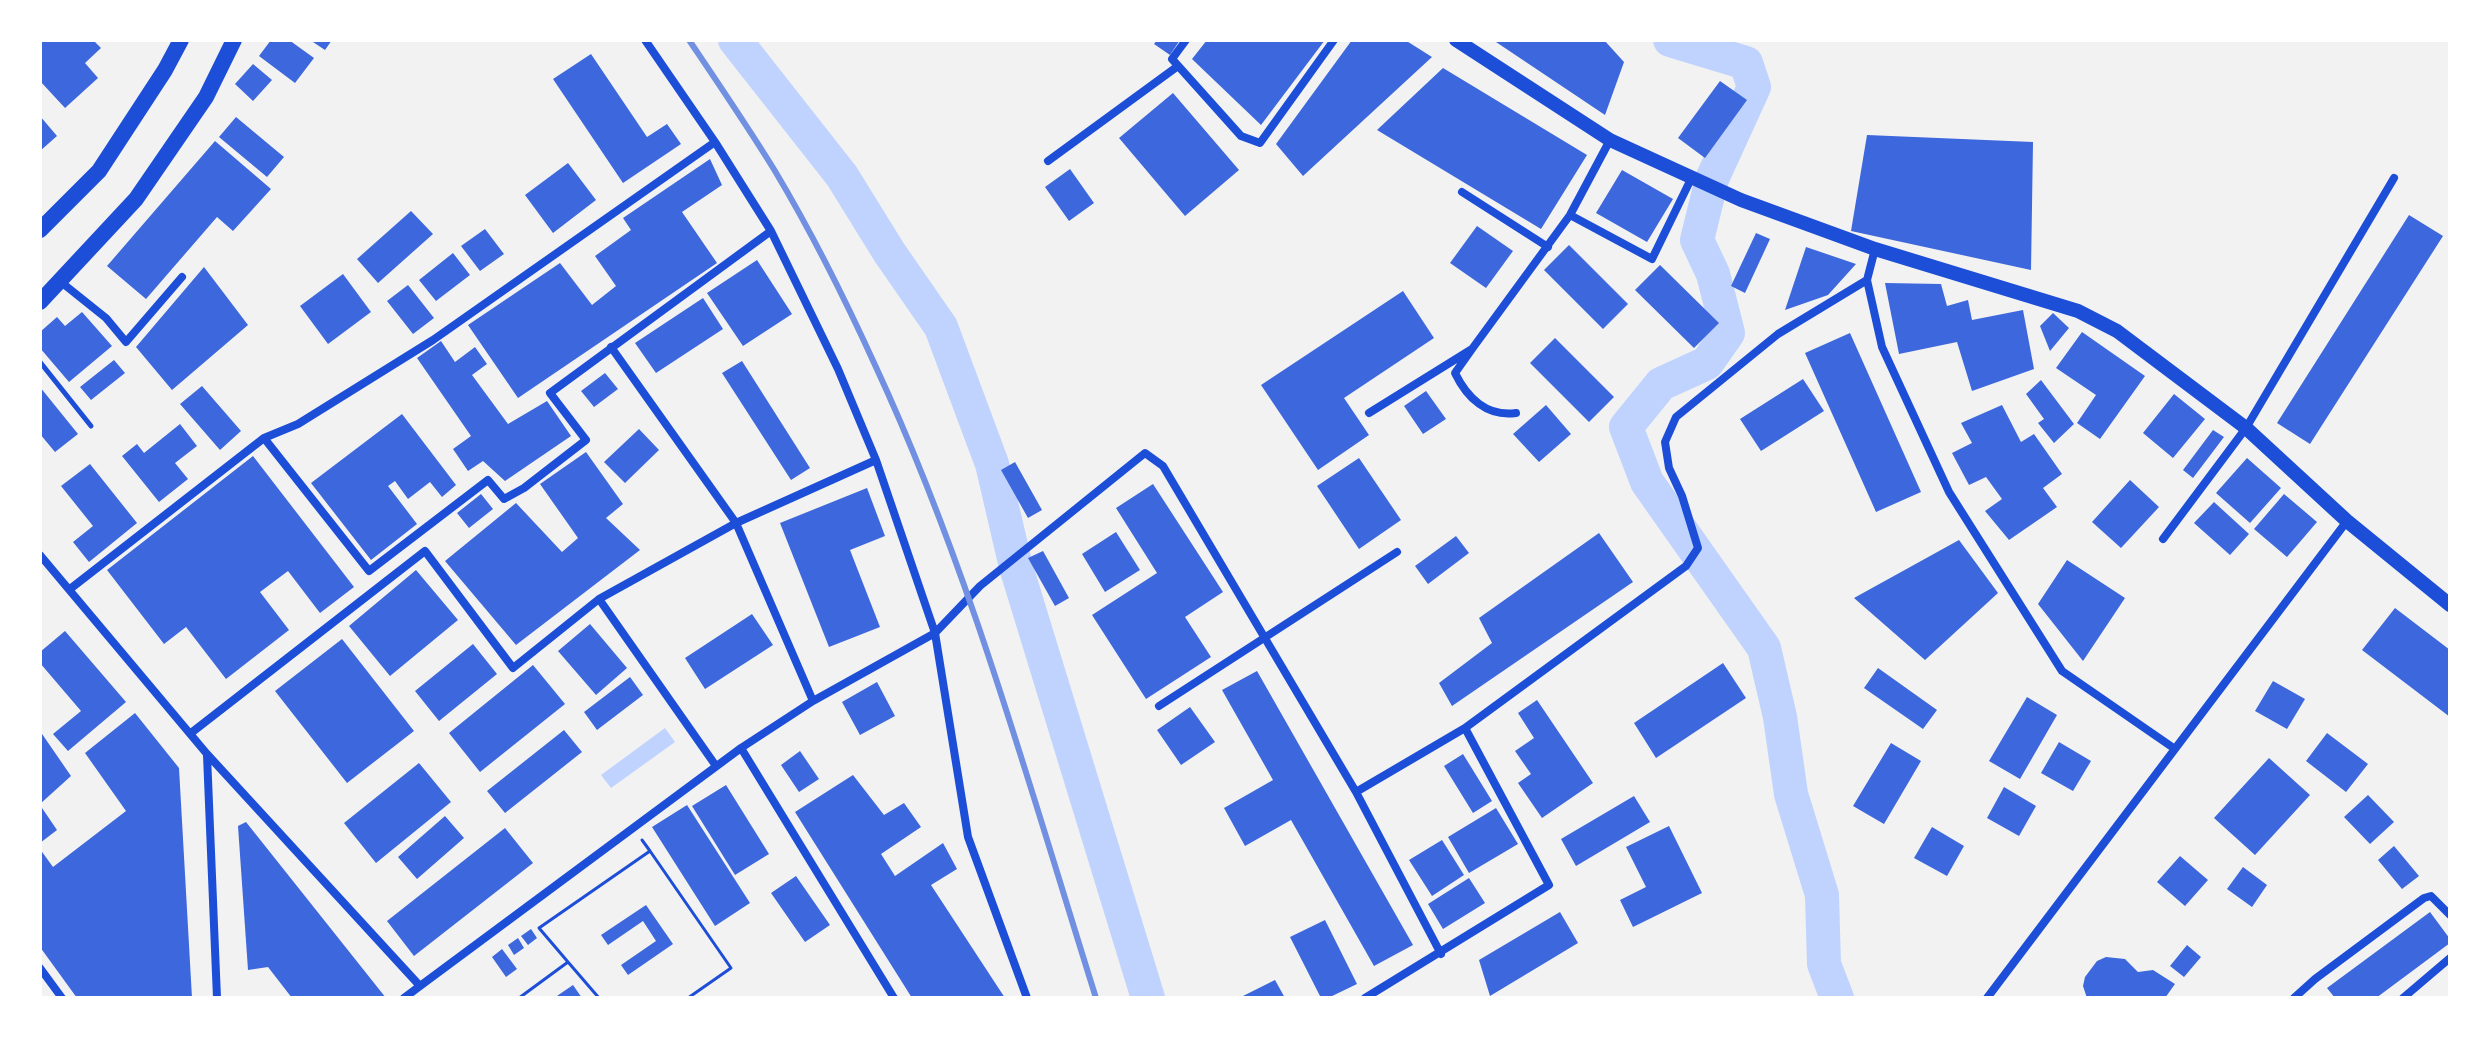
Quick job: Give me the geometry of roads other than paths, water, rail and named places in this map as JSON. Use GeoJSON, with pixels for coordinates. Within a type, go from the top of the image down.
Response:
{"type":"FeatureCollection","features":[{"type":"Feature","properties":{"kind":"main road"},"geometry":{"type":"LineString","coordinates":[[40,230],[99,171],[181,40]]}},
{"type":"Feature","properties":{"kind":"main road"},"geometry":{"type":"LineString","coordinates":[[40,302],[136,199],[206,97],[234,40]]}},
{"type":"Feature","properties":{"kind":"street"},"geometry":{"type":"LineString","coordinates":[[645,40],[771,231],[838,369],[876,460],[935,633],[968,837],[1027,998]]}},
{"type":"Feature","properties":{"kind":"street"},"geometry":{"type":"LineString","coordinates":[[1186,40],[1172,59],[1241,136],[1260,143],[1334,40]]}},
{"type":"Feature","properties":{"kind":"street"},"geometry":{"type":"LineString","coordinates":[[1456,40],[1610,140],[1694,180],[1875,249],[2078,311],[2117,331],[2246,428],[2347,521],[2450,605]]}},
{"type":"Feature","properties":{"kind":"street"},"geometry":{"type":"LineString","coordinates":[[1048,161],[1178,66]]}},
{"type":"Feature","properties":{"kind":"street"},"geometry":{"type":"LineString","coordinates":[[1516,413],[1502,415],[1487,410],[1462,387],[1455,373],[1570,215],[1610,140]]}},
{"type":"Feature","properties":{"kind":"street"},"geometry":{"type":"LineString","coordinates":[[70,589],[264,438],[308,418],[433,340],[715,142]]}},
{"type":"Feature","properties":{"kind":"street"},"geometry":{"type":"LineString","coordinates":[[2163,539],[2246,428],[2394,178]]}},
{"type":"Feature","properties":{"kind":"street"},"geometry":{"type":"LineString","coordinates":[[1570,215],[1652,259],[1694,180]]}},
{"type":"Feature","properties":{"kind":"street"},"geometry":{"type":"LineString","coordinates":[[1462,192],[1548,247]]}},
{"type":"Feature","properties":{"kind":"street"},"geometry":{"type":"LineString","coordinates":[[264,438],[369,571],[488,480],[504,499],[524,488],[586,440],[550,393],[771,231]]}},
{"type":"Feature","properties":{"kind":"street"},"geometry":{"type":"LineString","coordinates":[[1875,249],[1867,280],[1882,347],[1949,492],[2062,671],[2175,749]]}},
{"type":"Feature","properties":{"kind":"street"},"geometry":{"type":"LineString","coordinates":[[61,282],[106,318],[126,342],[182,277]]}},
{"type":"Feature","properties":{"kind":"street"},"geometry":{"type":"LineString","coordinates":[[1356,792],[1465,728],[1688,563],[1698,548],[1682,496],[1669,468],[1665,442],[1676,417],[1778,334],[1867,280]]}},
{"type":"Feature","properties":{"kind":"street"},"geometry":{"type":"LineString","coordinates":[[611,347],[736,523],[813,701]]}},
{"type":"Feature","properties":{"kind":"street"},"geometry":{"type":"LineString","coordinates":[[1369,413],[1472,349]]}},
{"type":"Feature","properties":{"kind":"street"},"geometry":{"type":"LineString","coordinates":[[404,998],[741,748],[813,701],[935,633],[980,586],[1145,453],[1163,466],[1264,636],[1356,792],[1441,954]]}},
{"type":"Feature","properties":{"kind":"street"},"geometry":{"type":"LineString","coordinates":[[191,733],[425,551],[513,668],[599,599],[736,523],[876,460]]}},
{"type":"Feature","properties":{"kind":"street"},"geometry":{"type":"LineString","coordinates":[[1987,998],[2347,521]]}},
{"type":"Feature","properties":{"kind":"street"},"geometry":{"type":"LineString","coordinates":[[1159,706],[1397,552]]}},
{"type":"Feature","properties":{"kind":"street"},"geometry":{"type":"LineString","coordinates":[[40,555],[207,754],[420,986]]}},
{"type":"Feature","properties":{"kind":"street"},"geometry":{"type":"LineString","coordinates":[[599,599],[716,766]]}},
{"type":"Feature","properties":{"kind":"street"},"geometry":{"type":"LineString","coordinates":[[1365,998],[1549,885],[1465,728]]}},
{"type":"Feature","properties":{"kind":"street"},"geometry":{"type":"LineString","coordinates":[[741,748],[894,998]]}},
{"type":"Feature","properties":{"kind":"street"},"geometry":{"type":"LineString","coordinates":[[207,754],[217,998]]}},
{"type":"Feature","properties":{"kind":"street"},"geometry":{"type":"LineString","coordinates":[[2294,998],[2424,898],[2431,896],[2450,915]]}},
{"type":"Feature","properties":{"kind":"street"},"geometry":{"type":"LineString","coordinates":[[2403,998],[2450,958]]}},
{"type":"Feature","properties":{"kind":"street"},"geometry":{"type":"LineString","coordinates":[[40,968],[62,998]]}},
{"type":"Feature","properties":{"kind":"lane"},"geometry":{"type":"LineString","coordinates":[[40,362],[91,426]]}},
{"type":"Feature","properties":{"kind":"water"},"geometry":{"type":"Polygon","coordinates":[[[665,728],[675,742],[611,788],[601,775],[665,728]]]}},
{"type":"Feature","properties":{"kind":"waterway"},"geometry":{"type":"LineString","coordinates":[[735,40],[842,176],[941,327],[992,464],[1016,567],[1148,998]]}},
{"type":"Feature","properties":{"kind":"waterway"},"geometry":{"type":"LineString","coordinates":[[1670,40],[1746,63],[1754,87],[1712,179],[1697,240],[1713,274],[1728,333],[1707,363],[1661,384],[1626,427],[1647,482],[1764,648],[1780,717],[1791,794],[1822,895],[1824,964],[1837,998]]}},
{"type":"Feature","properties":{"kind":"railway"},"geometry":{"type":"LineString","coordinates":[[689,40],[765,155],[802,218],[852,316],[909,441],[996,677],[1096,998]]}}]}
